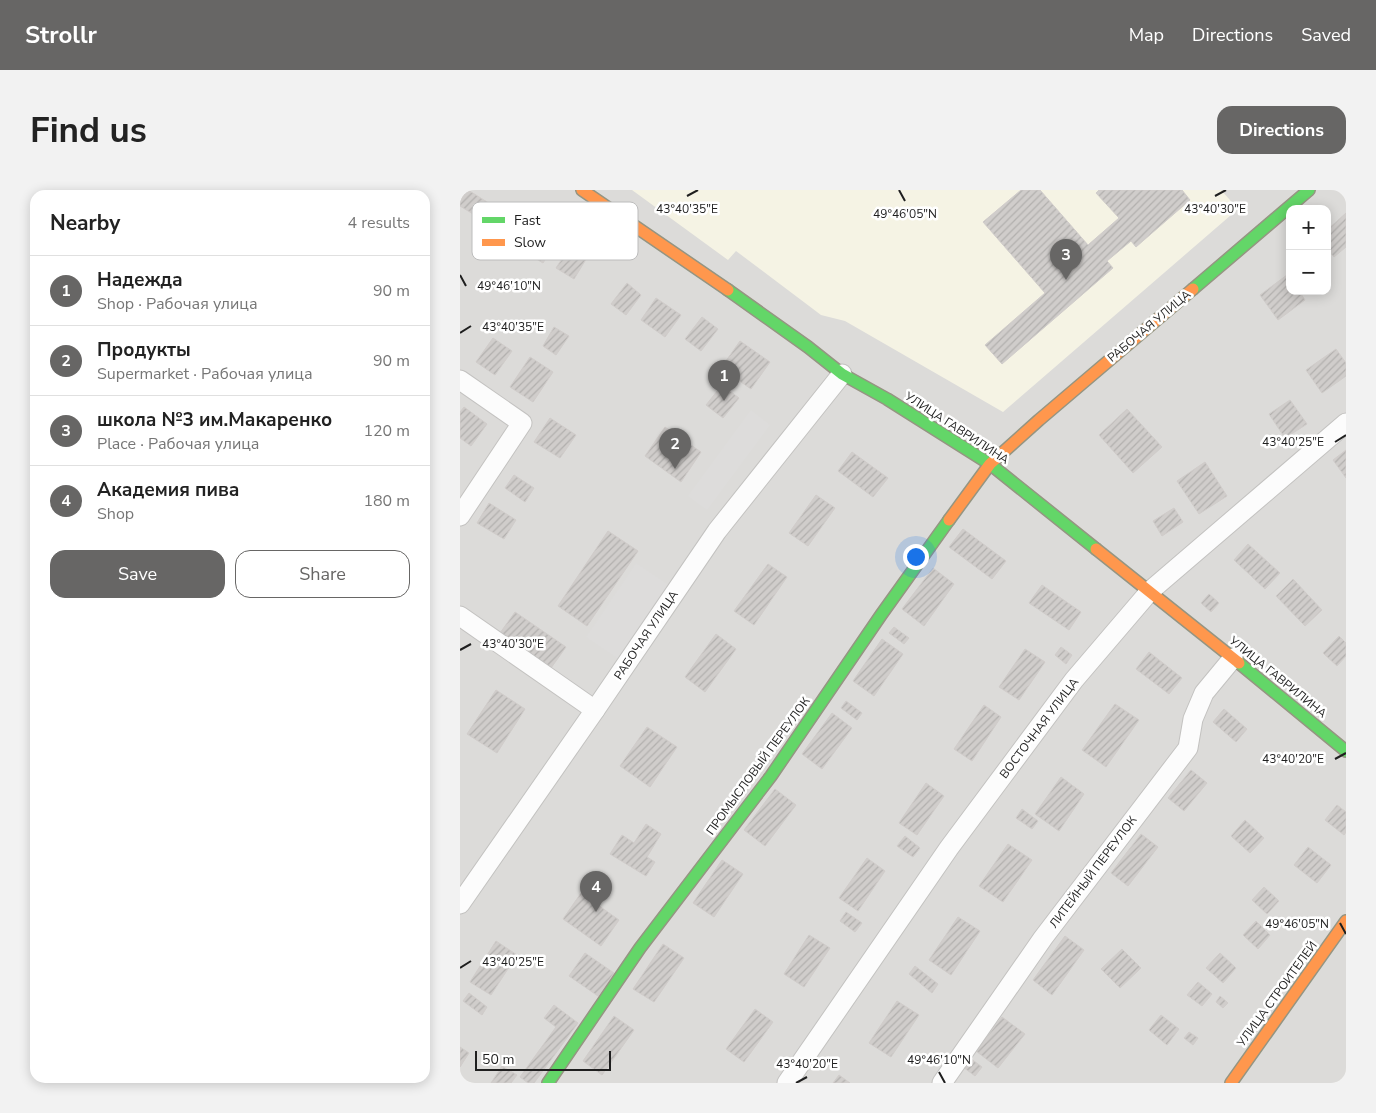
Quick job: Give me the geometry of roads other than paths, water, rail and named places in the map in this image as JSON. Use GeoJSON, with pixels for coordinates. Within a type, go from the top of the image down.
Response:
{"type":"FeatureCollection","features":[{"type":"Feature","properties":{"kind":"street","name":"УЛИЦА ГАВРИЛИНА"},"geometry":{"type":"LineString","coordinates":[[582,190],[600,202]]}},
{"type":"Feature","properties":{"kind":"street","name":"РАБОЧАЯ УЛИЦА"},"geometry":{"type":"LineString","coordinates":[[990,464],[1309,190]]}},
{"type":"Feature","properties":{"kind":"street","name":"УЛИЦА ГАВРИЛИНА"},"geometry":{"type":"LineString","coordinates":[[638,228],[808,347],[842,374],[887,399],[990,464],[1150,591],[1346,751]]}},
{"type":"Feature","properties":{"kind":"street","name":"РАБОЧАЯ УЛИЦА"},"geometry":{"type":"LineString","coordinates":[[460,904],[717,531],[842,374]]}},
{"type":"Feature","properties":{"kind":"street"},"geometry":{"type":"LineString","coordinates":[[460,380],[522,423],[460,516]]}},
{"type":"Feature","properties":{"kind":"street","name":"ВОСТОЧНАЯ УЛИЦА"},"geometry":{"type":"LineString","coordinates":[[787,1083],[949,848],[1074,680],[1150,591],[1346,423]]}},
{"type":"Feature","properties":{"kind":"street","name":"ПРОМЫСЛОВЫЙ ПЕРЕУЛОК"},"geometry":{"type":"LineString","coordinates":[[548,1083],[640,948],[771,776],[887,607],[990,464]]}},
{"type":"Feature","properties":{"kind":"street"},"geometry":{"type":"LineString","coordinates":[[460,616],[595,710]]}},
{"type":"Feature","properties":{"kind":"street","name":"ЛИТЕЙНЫЙ ПЕРЕУЛОК"},"geometry":{"type":"LineString","coordinates":[[942,1083],[1043,938],[1188,748],[1193,719],[1204,693],[1233,658]]}},
{"type":"Feature","properties":{"kind":"street","name":"УЛИЦА СТРОИТЕЛЕЙ"},"geometry":{"type":"LineString","coordinates":[[1231,1083],[1346,922]]}},
{"type":"Feature","properties":{"kind":"place","name":"школа №3 им.Макаренко"},"geometry":{"type":"Point","coordinates":[1066,280]}},
{"type":"Feature","properties":{"kind":"place","name":"Надежда"},"geometry":{"type":"Point","coordinates":[724,401]}},
{"type":"Feature","properties":{"kind":"place","name":"Продукты"},"geometry":{"type":"Point","coordinates":[675,469]}},
{"type":"Feature","properties":{"kind":"place","name":"Академия пива"},"geometry":{"type":"Point","coordinates":[596,912]}}]}
